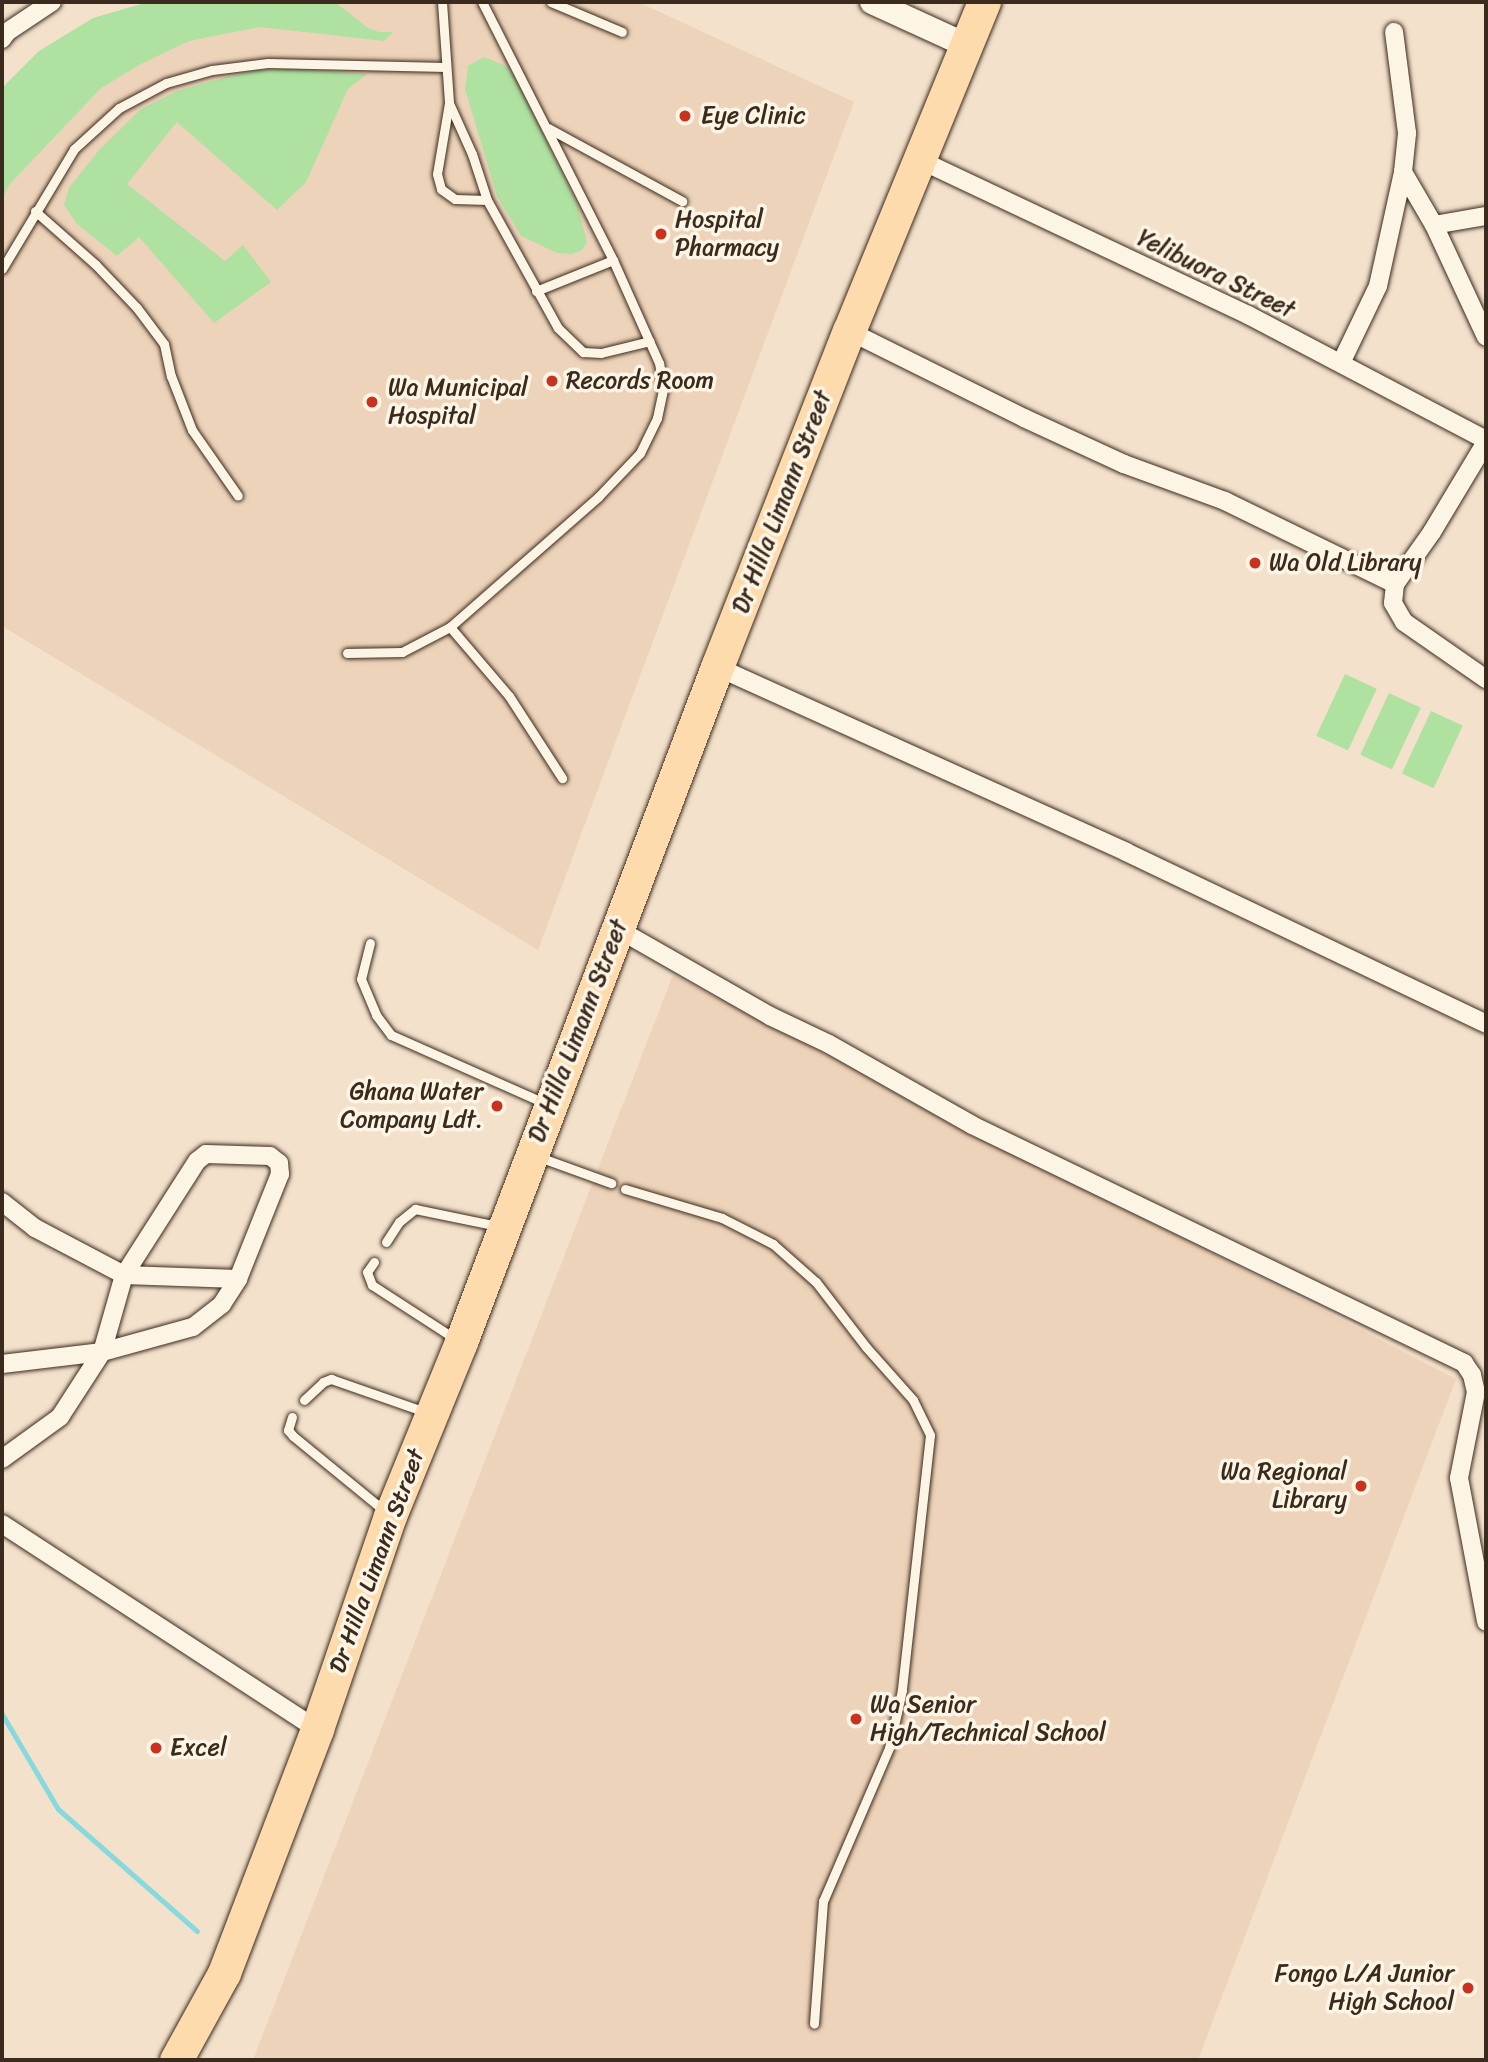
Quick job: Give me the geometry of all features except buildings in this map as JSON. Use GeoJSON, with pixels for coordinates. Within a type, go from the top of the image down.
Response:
{"type":"FeatureCollection","features":[{"type":"Feature","properties":{"kind":"highway","name":"Dr Hilla Limann Street"},"geometry":{"type":"LineString","coordinates":[[176,2060],[224,1973],[317,1729],[390,1516],[461,1342],[616,928],[849,331],[984,2]]}},
{"type":"Feature","properties":{"kind":"street"},"geometry":{"type":"LineString","coordinates":[[2,39],[7,32],[52,2]]}},
{"type":"Feature","properties":{"kind":"street"},"geometry":{"type":"LineString","coordinates":[[872,2],[966,45]]}},
{"type":"Feature","properties":{"kind":"street"},"geometry":{"type":"LineString","coordinates":[[1342,363],[1378,286],[1403,173],[1407,133],[1394,32]]}},
{"type":"Feature","properties":{"kind":"street","name":"Yelibuora Street"},"geometry":{"type":"LineString","coordinates":[[919,160],[1248,315],[1486,441]]}},
{"type":"Feature","properties":{"kind":"street"},"geometry":{"type":"LineString","coordinates":[[1403,173],[1434,225],[1486,337]]}},
{"type":"Feature","properties":{"kind":"street"},"geometry":{"type":"LineString","coordinates":[[1434,225],[1486,216]]}},
{"type":"Feature","properties":{"kind":"street"},"geometry":{"type":"LineString","coordinates":[[849,331],[1024,418],[1124,464],[1225,501],[1395,584]]}},
{"type":"Feature","properties":{"kind":"street"},"geometry":{"type":"LineString","coordinates":[[1486,441],[1432,532],[1395,584],[1393,603],[1404,622],[1486,679]]}},
{"type":"Feature","properties":{"kind":"street"},"geometry":{"type":"LineString","coordinates":[[717,667],[1126,852],[1486,1024]]}},
{"type":"Feature","properties":{"kind":"street"},"geometry":{"type":"LineString","coordinates":[[616,928],[770,1016],[829,1044],[972,1125],[1464,1363],[1472,1375],[1476,1392],[1459,1478],[1486,1621]]}},
{"type":"Feature","properties":{"kind":"street"},"geometry":{"type":"LineString","coordinates":[[2,1364],[102,1353],[193,1327],[222,1304],[238,1279],[280,1174],[279,1163],[270,1156],[206,1154],[197,1161],[124,1275],[102,1353],[60,1417],[2,1458]]}},
{"type":"Feature","properties":{"kind":"street"},"geometry":{"type":"LineString","coordinates":[[2,1202],[35,1228],[124,1275],[238,1279]]}},
{"type":"Feature","properties":{"kind":"street"},"geometry":{"type":"LineString","coordinates":[[2,1524],[317,1729]]}},
{"type":"Feature","properties":{"kind":"lane"},"geometry":{"type":"LineString","coordinates":[[442,2],[450,103],[438,174],[441,190],[455,199],[487,200]]}},
{"type":"Feature","properties":{"kind":"lane"},"geometry":{"type":"LineString","coordinates":[[347,653],[402,652],[450,627],[598,497],[640,453],[657,418],[663,390],[659,363],[613,260],[482,2]]}},
{"type":"Feature","properties":{"kind":"lane"},"geometry":{"type":"LineString","coordinates":[[551,2],[622,32]]}},
{"type":"Feature","properties":{"kind":"lane"},"geometry":{"type":"LineString","coordinates":[[2,270],[74,149],[119,108],[166,83],[212,70],[268,63],[446,67]]}},
{"type":"Feature","properties":{"kind":"lane"},"geometry":{"type":"LineString","coordinates":[[450,103],[472,154],[487,200],[558,328],[583,352],[601,353],[650,341]]}},
{"type":"Feature","properties":{"kind":"lane"},"geometry":{"type":"LineString","coordinates":[[548,128],[682,201]]}},
{"type":"Feature","properties":{"kind":"lane"},"geometry":{"type":"LineString","coordinates":[[35,211],[96,265],[137,308],[164,344],[171,376],[192,430],[238,496]]}},
{"type":"Feature","properties":{"kind":"lane"},"geometry":{"type":"LineString","coordinates":[[536,290],[613,260]]}},
{"type":"Feature","properties":{"kind":"lane"},"geometry":{"type":"LineString","coordinates":[[450,627],[509,696],[562,778]]}},
{"type":"Feature","properties":{"kind":"lane"},"geometry":{"type":"LineString","coordinates":[[370,943],[361,979],[376,1015],[391,1035],[550,1105]]}},
{"type":"Feature","properties":{"kind":"lane"},"geometry":{"type":"LineString","coordinates":[[531,1154],[611,1183]]}},
{"type":"Feature","properties":{"kind":"lane"},"geometry":{"type":"LineString","coordinates":[[625,1189],[722,1218],[773,1244],[816,1282],[866,1347],[913,1400],[930,1435],[902,1690],[889,1748],[823,1901],[814,2024]]}},
{"type":"Feature","properties":{"kind":"lane"},"geometry":{"type":"LineString","coordinates":[[386,1242],[399,1222],[415,1209],[503,1227]]}},
{"type":"Feature","properties":{"kind":"lane"},"geometry":{"type":"LineString","coordinates":[[374,1262],[367,1272],[372,1285],[461,1342]]}},
{"type":"Feature","properties":{"kind":"lane"},"geometry":{"type":"LineString","coordinates":[[304,1400],[323,1382],[331,1379],[430,1413]]}},
{"type":"Feature","properties":{"kind":"lane"},"geometry":{"type":"LineString","coordinates":[[292,1417],[288,1430],[293,1436],[390,1516]]}},
{"type":"Feature","properties":{"kind":"shaded area","name":"Wa Municipal Hospital"},"geometry":{"type":"Polygon","coordinates":[[[167,2],[638,2],[854,102],[538,950],[2,626],[2,178],[167,2]]]}},
{"type":"Feature","properties":{"kind":"shaded area","name":"Wa Senior High/Technical School"},"geometry":{"type":"Polygon","coordinates":[[[673,975],[1456,1379],[1198,2060],[253,2060],[673,975]]]}},
{"type":"Feature","properties":{"kind":"green space"},"geometry":{"type":"Polygon","coordinates":[[[148,2],[335,2],[368,28],[379,32],[393,32],[384,41],[260,27],[189,41],[141,64],[101,88],[9,185],[2,200],[2,88],[39,51],[93,18],[148,2]]]}},
{"type":"Feature","properties":{"kind":"green space"},"geometry":{"type":"Polygon","coordinates":[[[484,57],[508,67],[519,85],[577,204],[587,242],[582,250],[572,254],[557,253],[521,236],[497,196],[465,89],[468,66],[484,57]]]}},
{"type":"Feature","properties":{"kind":"green space"},"geometry":{"type":"Polygon","coordinates":[[[290,69],[367,74],[348,89],[306,182],[277,210],[177,122],[127,184],[225,261],[243,245],[271,282],[214,323],[139,237],[117,256],[77,224],[64,205],[69,188],[99,150],[141,109],[177,91],[223,78],[259,70],[290,69]]]}},
{"type":"Feature","properties":{"kind":"green space"},"geometry":{"type":"Polygon","coordinates":[[[1345,674],[1377,689],[1348,750],[1316,736],[1345,674]]]}},
{"type":"Feature","properties":{"kind":"green space"},"geometry":{"type":"Polygon","coordinates":[[[1389,693],[1421,708],[1392,769],[1360,755],[1389,693]]]}},
{"type":"Feature","properties":{"kind":"green space"},"geometry":{"type":"Polygon","coordinates":[[[1431,711],[1463,726],[1434,788],[1402,774],[1431,711]]]}},
{"type":"Feature","properties":{"kind":"waterway"},"geometry":{"type":"LineString","coordinates":[[2,1714],[58,1809],[197,1931]]}},
{"type":"Feature","properties":{"kind":"place","name":"Eye Clinic"},"geometry":{"type":"Point","coordinates":[685,116]}},
{"type":"Feature","properties":{"kind":"place","name":"Hospital Pharmacy"},"geometry":{"type":"Point","coordinates":[661,234]}},
{"type":"Feature","properties":{"kind":"place","name":"Records Room"},"geometry":{"type":"Point","coordinates":[552,381]}},
{"type":"Feature","properties":{"kind":"place","name":"Wa Municipal Hospital"},"geometry":{"type":"Point","coordinates":[372,402]}},
{"type":"Feature","properties":{"kind":"place","name":"Wa Old Library"},"geometry":{"type":"Point","coordinates":[1255,563]}},
{"type":"Feature","properties":{"kind":"place","name":"Ghana Water Company Ldt."},"geometry":{"type":"Point","coordinates":[497,1106]}},
{"type":"Feature","properties":{"kind":"place","name":"Wa Regional Library"},"geometry":{"type":"Point","coordinates":[1361,1486]}},
{"type":"Feature","properties":{"kind":"place","name":"Wa Senior High/Technical School"},"geometry":{"type":"Point","coordinates":[856,1719]}},
{"type":"Feature","properties":{"kind":"place","name":"Excel"},"geometry":{"type":"Point","coordinates":[156,1748]}},
{"type":"Feature","properties":{"kind":"place","name":"Fongo L/A Junior High School"},"geometry":{"type":"Point","coordinates":[1468,1988]}}]}
